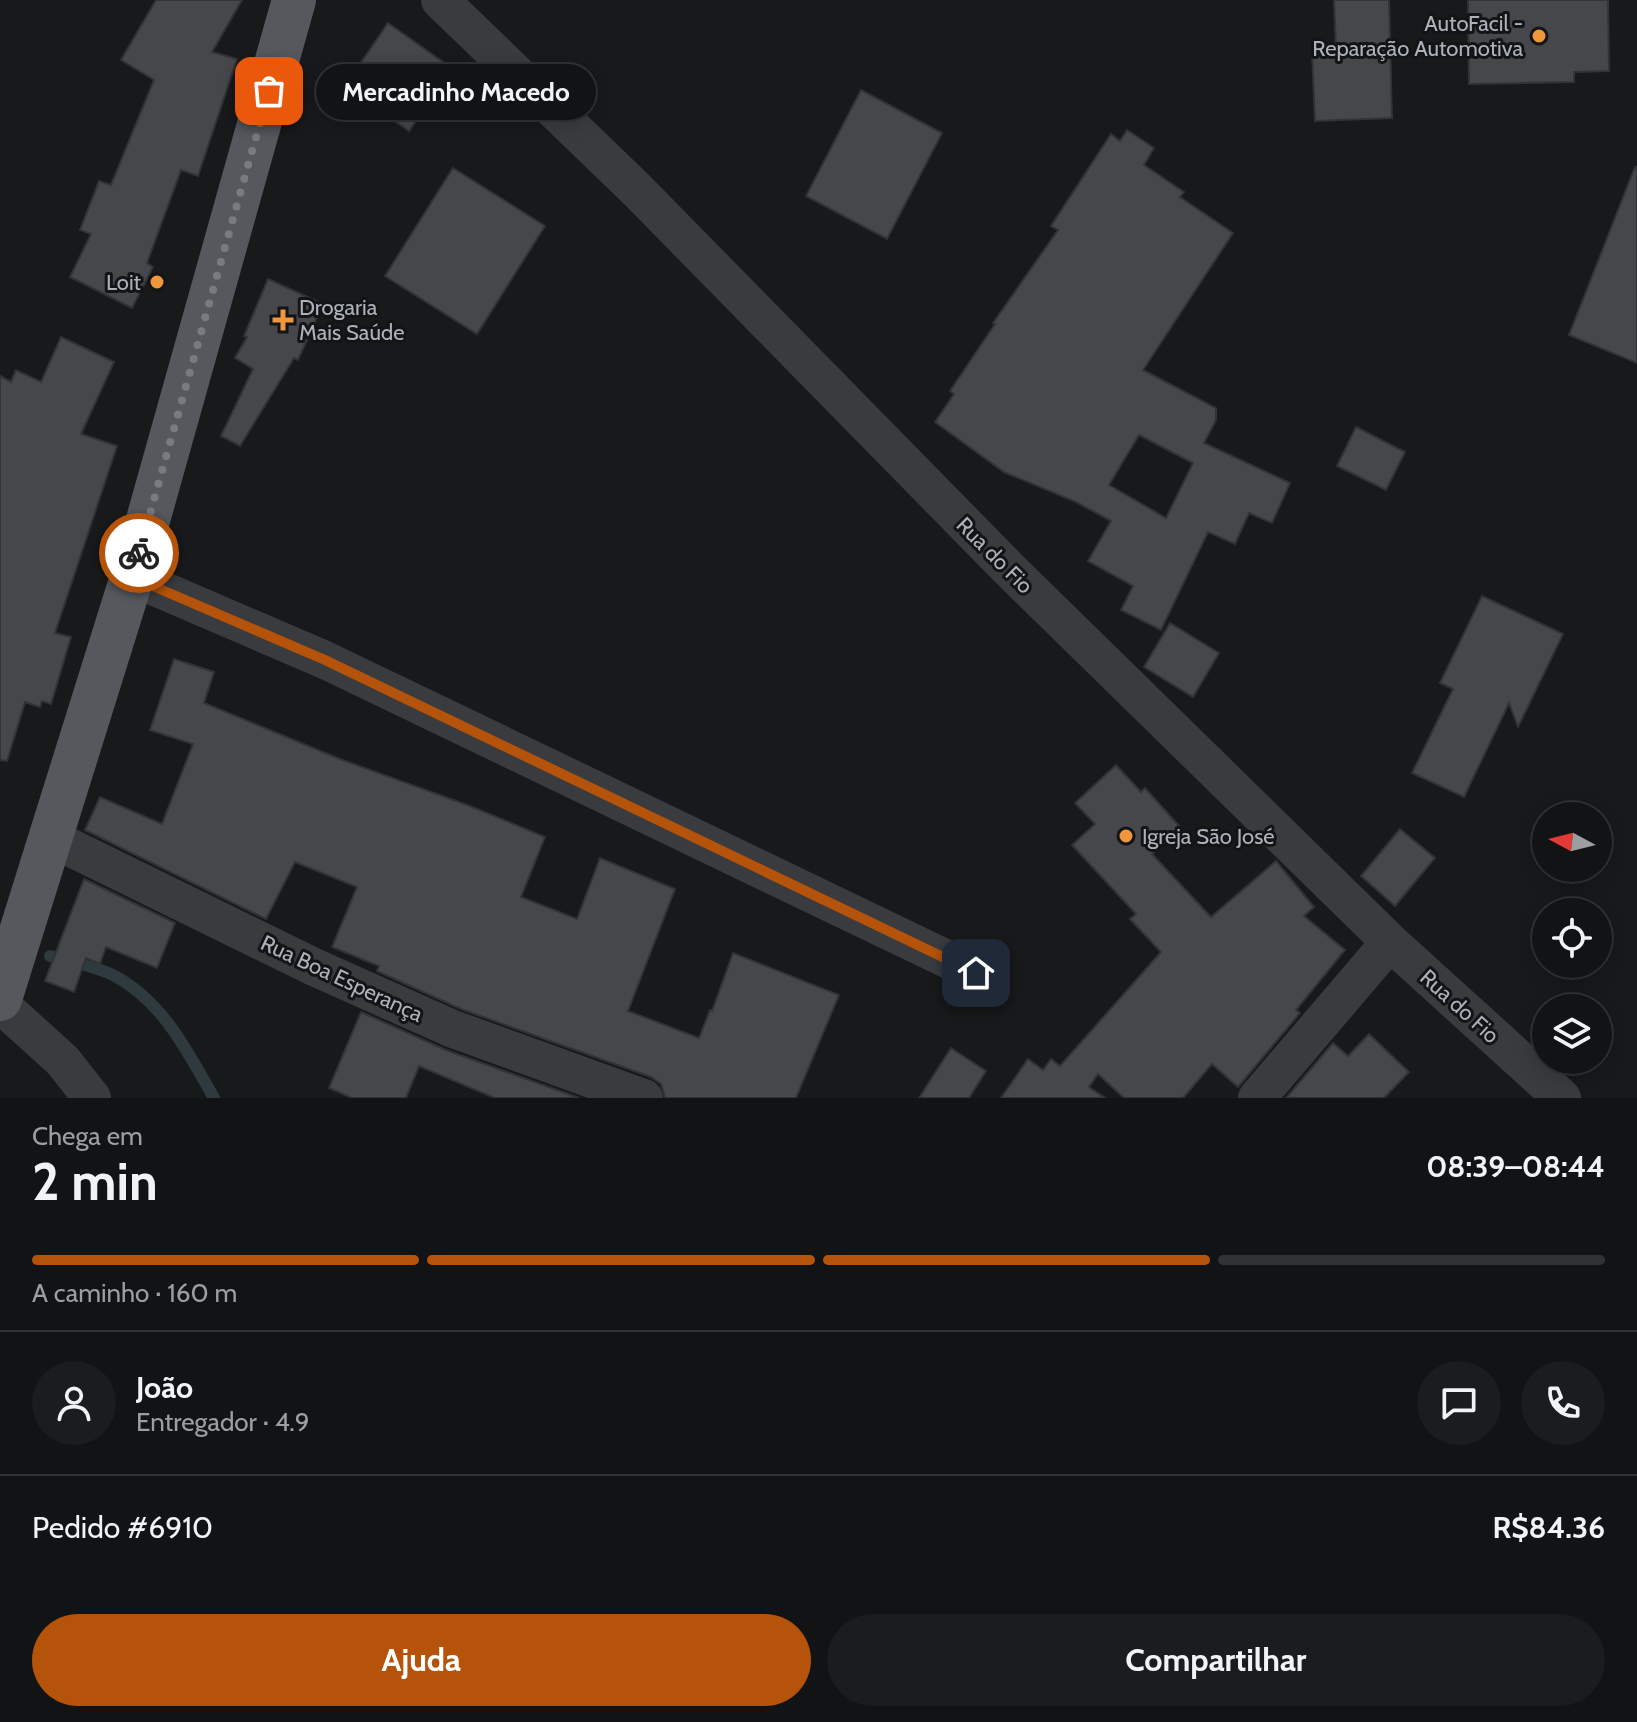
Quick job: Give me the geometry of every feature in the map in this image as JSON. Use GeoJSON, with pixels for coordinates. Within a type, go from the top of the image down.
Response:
{"type":"FeatureCollection","features":[{"type":"Feature","properties":{"kind":"main road"},"geometry":{"type":"LineString","coordinates":[[0,1001],[132,577],[294,0]]}},
{"type":"Feature","properties":{"kind":"street","name":"Rua do Fio"},"geometry":{"type":"LineString","coordinates":[[440,0],[637,190],[1008,568],[1390,942],[1562,1098]]}},
{"type":"Feature","properties":{"kind":"street"},"geometry":{"type":"LineString","coordinates":[[132,577],[325,660],[976,973]]}},
{"type":"Feature","properties":{"kind":"street","name":"Rua Boa Esperança"},"geometry":{"type":"LineString","coordinates":[[49,837],[314,967],[453,1029],[644,1098]]}},
{"type":"Feature","properties":{"kind":"street"},"geometry":{"type":"LineString","coordinates":[[1257,1098],[1390,942]]}},
{"type":"Feature","properties":{"kind":"street"},"geometry":{"type":"LineString","coordinates":[[0,1001],[63,1061],[92,1098]]}},
{"type":"Feature","properties":{"kind":"building"},"geometry":{"type":"Polygon","coordinates":[[[156,0],[242,0],[212,52],[237,59],[198,176],[181,170],[147,263],[153,267],[132,308],[70,277],[91,234],[80,230],[99,181],[111,185],[154,80],[121,60],[156,0]]]}},
{"type":"Feature","properties":{"kind":"building"},"geometry":{"type":"Polygon","coordinates":[[[1334,0],[1389,0],[1392,118],[1315,121],[1312,50],[1336,49],[1334,0]]]}},
{"type":"Feature","properties":{"kind":"building","name":"AutoFacil - Reparação Automotiva"},"geometry":{"type":"Polygon","coordinates":[[[1468,0],[1608,0],[1609,71],[1574,72],[1574,82],[1469,84],[1468,0]]]}},
{"type":"Feature","properties":{"kind":"building"},"geometry":{"type":"Polygon","coordinates":[[[388,23],[453,69],[409,131],[345,86],[388,23]]]}},
{"type":"Feature","properties":{"kind":"building"},"geometry":{"type":"Polygon","coordinates":[[[861,90],[942,133],[887,239],[806,196],[861,90]]]}},
{"type":"Feature","properties":{"kind":"building"},"geometry":{"type":"Polygon","coordinates":[[[1127,130],[1154,148],[1144,165],[1184,192],[1180,197],[1233,233],[1143,370],[1216,408],[1216,420],[1204,443],[1290,483],[1272,523],[1249,513],[1235,544],[1208,532],[1161,630],[1121,610],[1133,586],[1088,561],[1111,521],[1076,502],[1004,472],[935,422],[954,394],[950,391],[993,323],[1058,230],[1051,226],[1111,134],[1120,141],[1127,130]],[[1139,435],[1109,485],[1166,518],[1193,463],[1139,435]]]}},
{"type":"Feature","properties":{"kind":"building"},"geometry":{"type":"Polygon","coordinates":[[[1637,167],[1637,363],[1569,335],[1637,167]]]}},
{"type":"Feature","properties":{"kind":"building"},"geometry":{"type":"Polygon","coordinates":[[[453,168],[545,226],[477,334],[385,276],[453,168]]]}},
{"type":"Feature","properties":{"kind":"building"},"geometry":{"type":"Polygon","coordinates":[[[268,279],[323,304],[298,360],[294,358],[240,446],[221,436],[253,369],[235,358],[247,337],[244,336],[268,279]]]}},
{"type":"Feature","properties":{"kind":"building"},"geometry":{"type":"Polygon","coordinates":[[[61,337],[114,362],[81,434],[117,446],[55,633],[71,637],[51,704],[42,701],[40,707],[25,702],[7,761],[0,760],[0,376],[11,382],[16,370],[41,382],[61,337]]]}},
{"type":"Feature","properties":{"kind":"building"},"geometry":{"type":"Polygon","coordinates":[[[1356,427],[1405,452],[1386,490],[1337,466],[1356,427]]]}},
{"type":"Feature","properties":{"kind":"building"},"geometry":{"type":"Polygon","coordinates":[[[1482,596],[1563,634],[1518,727],[1509,703],[1464,797],[1412,773],[1453,689],[1440,683],[1482,596]]]}},
{"type":"Feature","properties":{"kind":"building"},"geometry":{"type":"Polygon","coordinates":[[[1170,623],[1219,653],[1193,697],[1144,667],[1170,623]]]}},
{"type":"Feature","properties":{"kind":"building"},"geometry":{"type":"Polygon","coordinates":[[[174,659],[214,672],[204,703],[545,837],[521,897],[577,919],[600,858],[675,889],[628,1011],[699,1038],[733,953],[839,995],[796,1098],[665,1098],[661,1084],[651,1077],[461,1009],[377,971],[379,966],[332,947],[357,887],[295,862],[266,919],[85,830],[100,797],[162,824],[193,744],[150,730],[174,659]]]}},
{"type":"Feature","properties":{"kind":"building"},"geometry":{"type":"Polygon","coordinates":[[[1116,765],[1141,792],[1145,788],[1180,827],[1152,854],[1211,917],[1276,861],[1314,907],[1304,916],[1345,950],[1296,1010],[1300,1013],[1238,1087],[1212,1064],[1183,1098],[1124,1098],[1098,1074],[1089,1087],[1105,1098],[1001,1098],[1028,1059],[1043,1070],[1051,1059],[1060,1066],[1161,952],[1130,919],[1136,914],[1072,845],[1095,824],[1075,803],[1116,765]]]}},
{"type":"Feature","properties":{"kind":"building"},"geometry":{"type":"Polygon","coordinates":[[[1400,829],[1435,858],[1395,906],[1361,876],[1400,829]]]}},
{"type":"Feature","properties":{"kind":"building"},"geometry":{"type":"Polygon","coordinates":[[[84,879],[175,923],[157,968],[106,947],[100,964],[86,958],[74,992],[45,981],[84,879]]]}},
{"type":"Feature","properties":{"kind":"building"},"geometry":{"type":"Polygon","coordinates":[[[361,1012],[446,1050],[579,1098],[495,1098],[419,1066],[406,1098],[352,1098],[329,1088],[361,1012]]]}},
{"type":"Feature","properties":{"kind":"building"},"geometry":{"type":"Polygon","coordinates":[[[1369,1034],[1409,1072],[1384,1098],[1286,1098],[1333,1043],[1348,1056],[1369,1034]]]}},
{"type":"Feature","properties":{"kind":"building"},"geometry":{"type":"Polygon","coordinates":[[[951,1048],[986,1071],[969,1098],[919,1098],[951,1048]]]}},
{"type":"Feature","properties":{"kind":"waterway"},"geometry":{"type":"LineString","coordinates":[[50,956],[108,973],[132,987],[173,1030],[214,1098]]}},
{"type":"Feature","properties":{"kind":"way so far"},"geometry":{"type":"LineString","coordinates":[[139,553],[269,91]]}},
{"type":"Feature","properties":{"kind":"place","name":"AutoFacil - Reparação Automotiva"},"geometry":{"type":"Point","coordinates":[1539,36]}},
{"type":"Feature","properties":{"kind":"place","name":"Mercadinho Macedo"},"geometry":{"type":"Point","coordinates":[269,91]}},
{"type":"Feature","properties":{"kind":"place","name":"Loit"},"geometry":{"type":"Point","coordinates":[157,282]}},
{"type":"Feature","properties":{"kind":"place","name":"Drogaria Mais Saúde"},"geometry":{"type":"Point","coordinates":[283,320]}},
{"type":"Feature","properties":{"kind":"place","name":"Igreja São José"},"geometry":{"type":"Point","coordinates":[1126,836]}},
{"type":"Feature","properties":{"kind":"route"},"geometry":{"type":"LineString","coordinates":[[139,553],[132,577],[325,660],[976,973]]}}]}
